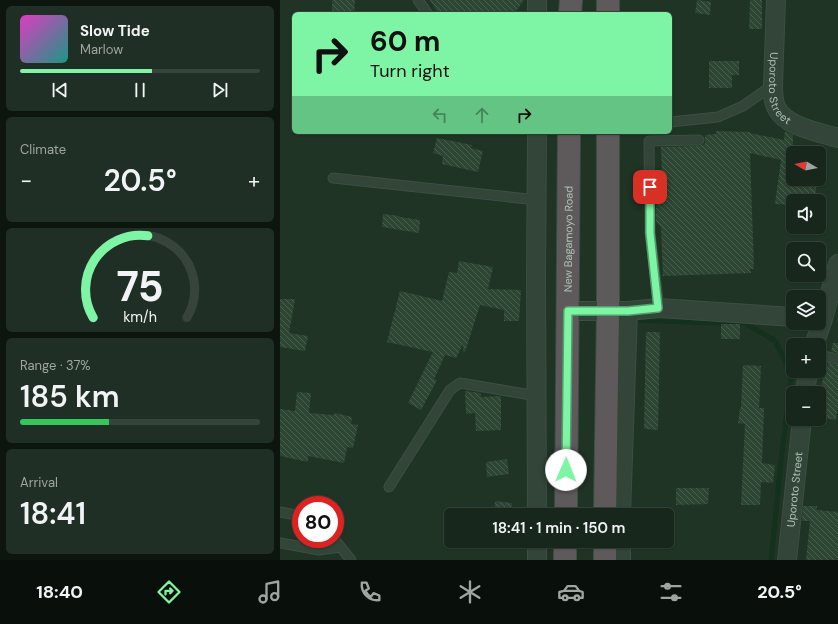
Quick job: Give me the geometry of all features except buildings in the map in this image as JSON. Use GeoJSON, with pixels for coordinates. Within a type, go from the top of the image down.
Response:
{"type":"FeatureCollection","features":[{"type":"Feature","properties":{"kind":"highway"},"geometry":{"type":"LineString","coordinates":[[570,12],[571,0]]}},
{"type":"Feature","properties":{"kind":"highway"},"geometry":{"type":"LineString","coordinates":[[608,0],[608,12]]}},
{"type":"Feature","properties":{"kind":"highway","name":"New Bagamoyo Road"},"geometry":{"type":"LineString","coordinates":[[566,508],[569,134]]}},
{"type":"Feature","properties":{"kind":"highway"},"geometry":{"type":"LineString","coordinates":[[605,508],[618,311],[608,134]]}},
{"type":"Feature","properties":{"kind":"highway"},"geometry":{"type":"LineString","coordinates":[[565,548],[565,560]]}},
{"type":"Feature","properties":{"kind":"highway"},"geometry":{"type":"LineString","coordinates":[[605,548],[605,560]]}},
{"type":"Feature","properties":{"kind":"street"},"geometry":{"type":"LineString","coordinates":[[537,0],[537,12]]}},
{"type":"Feature","properties":{"kind":"street","name":"Uporoto Street"},"geometry":{"type":"LineString","coordinates":[[776,0],[773,99],[777,109],[788,121],[838,138]]}},
{"type":"Feature","properties":{"kind":"street"},"geometry":{"type":"LineString","coordinates":[[537,134],[537,508]]}},
{"type":"Feature","properties":{"kind":"street"},"geometry":{"type":"LineString","coordinates":[[826,303],[838,264]]}},
{"type":"Feature","properties":{"kind":"street"},"geometry":{"type":"LineString","coordinates":[[568,311],[618,311],[658,308],[786,317]]}},
{"type":"Feature","properties":{"kind":"street"},"geometry":{"type":"LineString","coordinates":[[618,311],[621,508]]}},
{"type":"Feature","properties":{"kind":"street","name":"Uporoto Street"},"geometry":{"type":"LineString","coordinates":[[787,560],[801,426]]}},
{"type":"Feature","properties":{"kind":"street"},"geometry":{"type":"LineString","coordinates":[[537,548],[537,560]]}},
{"type":"Feature","properties":{"kind":"street"},"geometry":{"type":"LineString","coordinates":[[621,548],[621,560]]}},
{"type":"Feature","properties":{"kind":"lane"},"geometry":{"type":"LineString","coordinates":[[418,0],[427,12]]}},
{"type":"Feature","properties":{"kind":"lane"},"geometry":{"type":"LineString","coordinates":[[672,122],[718,117],[743,106],[773,85]]}},
{"type":"Feature","properties":{"kind":"lane"},"geometry":{"type":"LineString","coordinates":[[658,308],[650,233],[649,141],[698,140]]}},
{"type":"Feature","properties":{"kind":"lane"},"geometry":{"type":"LineString","coordinates":[[333,178],[536,200]]}},
{"type":"Feature","properties":{"kind":"lane"},"geometry":{"type":"LineString","coordinates":[[826,357],[838,359]]}},
{"type":"Feature","properties":{"kind":"lane"},"geometry":{"type":"LineString","coordinates":[[389,486],[450,390],[460,383],[537,396]]}},
{"type":"Feature","properties":{"kind":"lane"},"geometry":{"type":"LineString","coordinates":[[280,512],[292,514]]}},
{"type":"Feature","properties":{"kind":"lane"},"geometry":{"type":"LineString","coordinates":[[280,543],[292,545]]}},
{"type":"Feature","properties":{"kind":"lane"},"geometry":{"type":"LineString","coordinates":[[308,548],[319,550],[333,548]]}},
{"type":"Feature","properties":{"kind":"lane"},"geometry":{"type":"LineString","coordinates":[[341,548],[351,560]]}},
{"type":"Feature","properties":{"kind":"waterway"},"geometry":{"type":"LineString","coordinates":[[634,320],[745,323],[775,341],[792,374],[781,460],[771,560]]}},
{"type":"Feature","properties":{"kind":"route"},"geometry":{"type":"LineString","coordinates":[[566,470],[568,311],[628,311],[658,308],[650,233],[650,187]]}}]}
